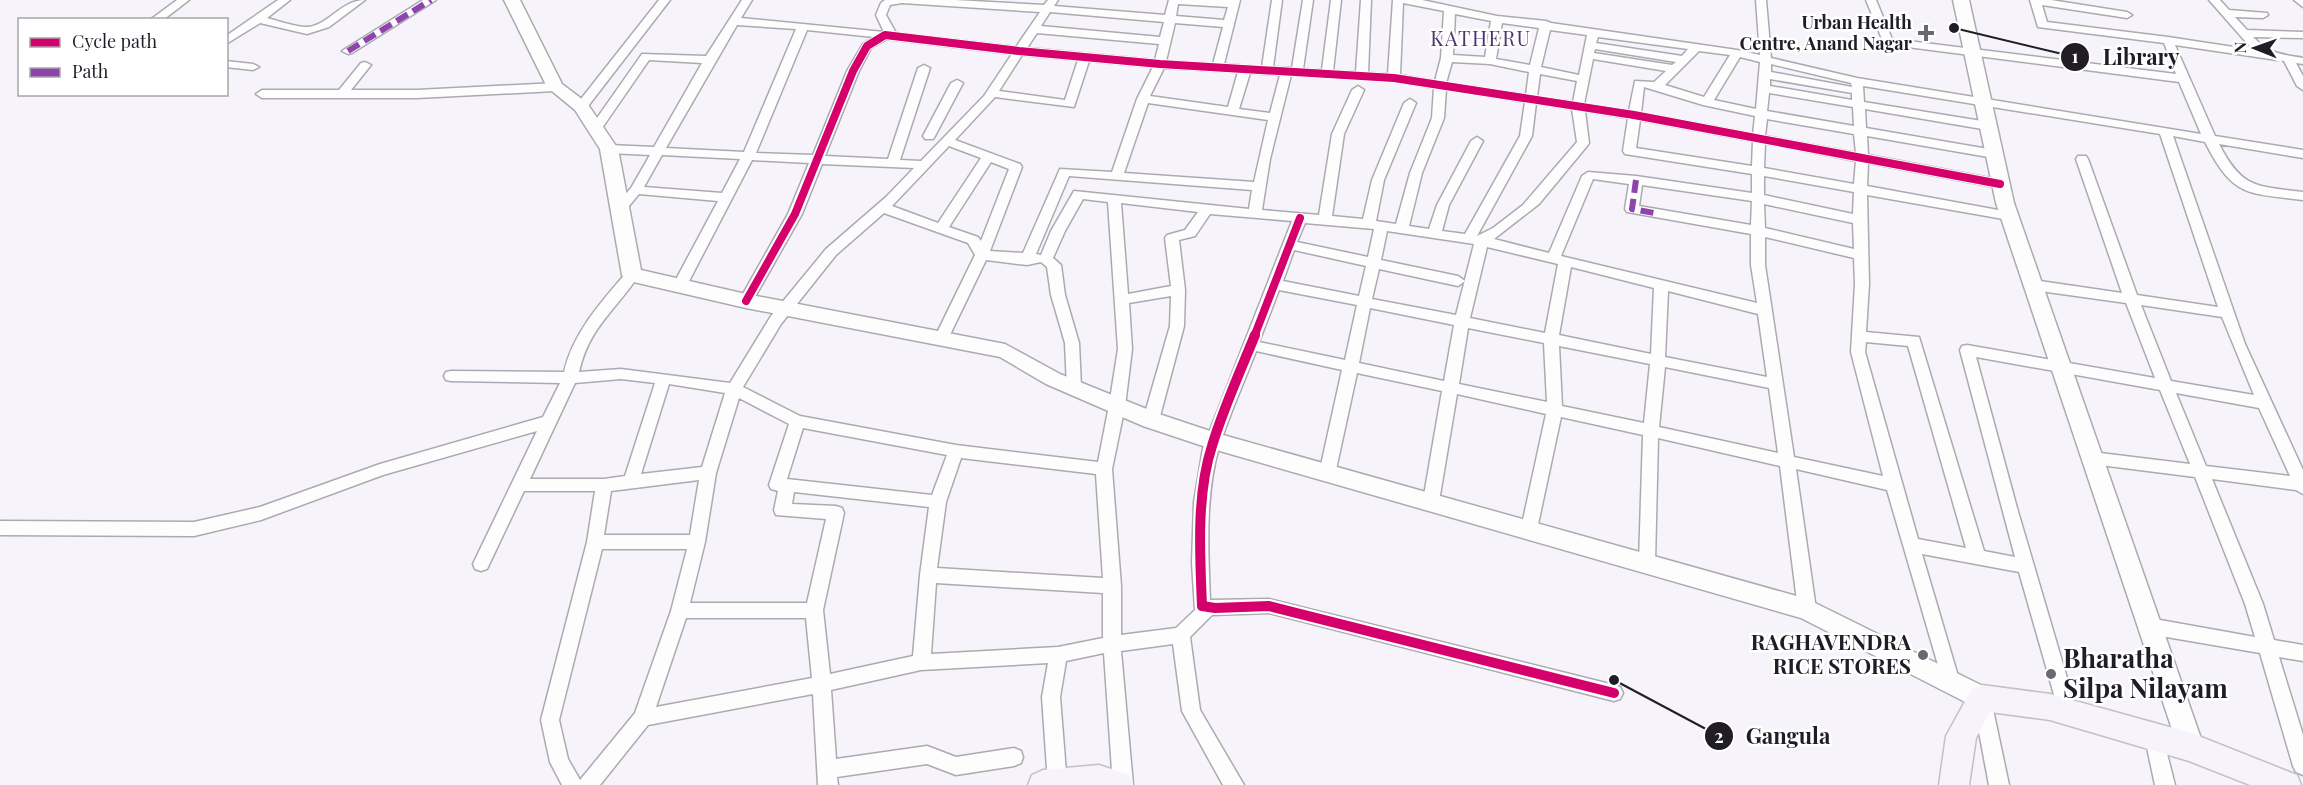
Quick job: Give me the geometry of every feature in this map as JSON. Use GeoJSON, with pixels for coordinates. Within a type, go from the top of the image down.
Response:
{"type":"FeatureCollection","features":[{"type":"Feature","properties":{"kind":"main road"},"geometry":{"type":"LineString","coordinates":[[512,0],[555,87],[581,107],[609,149],[632,275],[785,309],[1005,351],[1053,379],[1151,420],[1327,474],[1431,501],[1807,609],[1982,698],[2050,707],[2191,747],[2286,785]]}},
{"type":"Feature","properties":{"kind":"main road"},"geometry":{"type":"LineString","coordinates":[[1961,0],[2000,184],[2009,216],[2191,747]]}},
{"type":"Feature","properties":{"kind":"main road"},"geometry":{"type":"LineString","coordinates":[[1954,785],[1961,736],[1982,698]]}},
{"type":"Feature","properties":{"kind":"main road"},"geometry":{"type":"LineString","coordinates":[[1050,784],[1099,780],[1118,785]]}},
{"type":"Feature","properties":{"kind":"street"},"geometry":{"type":"LineString","coordinates":[[158,18],[184,0]]}},
{"type":"Feature","properties":{"kind":"street"},"geometry":{"type":"LineString","coordinates":[[228,40],[285,0]]}},
{"type":"Feature","properties":{"kind":"street"},"geometry":{"type":"LineString","coordinates":[[258,19],[307,32],[325,25],[360,0]]}},
{"type":"Feature","properties":{"kind":"street"},"geometry":{"type":"LineString","coordinates":[[348,51],[431,0]]}},
{"type":"Feature","properties":{"kind":"street"},"geometry":{"type":"LineString","coordinates":[[581,107],[665,0]]}},
{"type":"Feature","properties":{"kind":"street"},"geometry":{"type":"LineString","coordinates":[[620,208],[636,190],[709,60],[747,0]]}},
{"type":"Feature","properties":{"kind":"street"},"geometry":{"type":"LineString","coordinates":[[888,35],[881,15],[886,3],[902,0],[1051,4],[1170,20],[1230,24]]}},
{"type":"Feature","properties":{"kind":"street"},"geometry":{"type":"LineString","coordinates":[[1117,176],[1143,99],[1160,64],[1174,0],[1235,2],[1218,67]]}},
{"type":"Feature","properties":{"kind":"street"},"geometry":{"type":"LineString","coordinates":[[1267,70],[1277,0]]}},
{"type":"Feature","properties":{"kind":"street"},"geometry":{"type":"LineString","coordinates":[[1255,213],[1274,117],[1291,72],[1308,0]]}},
{"type":"Feature","properties":{"kind":"street"},"geometry":{"type":"LineString","coordinates":[[1327,74],[1336,0]]}},
{"type":"Feature","properties":{"kind":"street"},"geometry":{"type":"LineString","coordinates":[[1362,75],[1366,0]]}},
{"type":"Feature","properties":{"kind":"street"},"geometry":{"type":"LineString","coordinates":[[1394,78],[1398,0]]}},
{"type":"Feature","properties":{"kind":"street"},"geometry":{"type":"LineString","coordinates":[[1406,0],[1497,19],[1546,24],[1590,44],[1673,69]]}},
{"type":"Feature","properties":{"kind":"street"},"geometry":{"type":"LineString","coordinates":[[1761,0],[1765,74],[1758,140],[1758,265],[1807,609]]}},
{"type":"Feature","properties":{"kind":"street"},"geometry":{"type":"LineString","coordinates":[[1871,0],[1888,42],[2185,79]]}},
{"type":"Feature","properties":{"kind":"street"},"geometry":{"type":"LineString","coordinates":[[2214,0],[2262,53],[2303,55]]}},
{"type":"Feature","properties":{"kind":"street"},"geometry":{"type":"LineString","coordinates":[[2226,13],[2263,15],[2248,0]]}},
{"type":"Feature","properties":{"kind":"street"},"geometry":{"type":"LineString","coordinates":[[2300,0],[2303,4]]}},
{"type":"Feature","properties":{"kind":"street"},"geometry":{"type":"LineString","coordinates":[[2127,15],[2035,1],[2042,25],[2168,40],[2303,61]]}},
{"type":"Feature","properties":{"kind":"street"},"geometry":{"type":"LineString","coordinates":[[588,785],[643,718],[680,611],[697,542],[708,472],[734,389],[785,309],[831,252],[883,208],[991,93],[1051,4]]}},
{"type":"Feature","properties":{"kind":"street"},"geometry":{"type":"LineString","coordinates":[[1401,230],[1416,173],[1438,118],[1450,8]]}},
{"type":"Feature","properties":{"kind":"street"},"geometry":{"type":"LineString","coordinates":[[1490,61],[1497,19]]}},
{"type":"Feature","properties":{"kind":"street"},"geometry":{"type":"LineString","coordinates":[[734,21],[803,26],[1019,51],[1160,64],[1394,78],[1634,115],[2000,184]]}},
{"type":"Feature","properties":{"kind":"street"},"geometry":{"type":"LineString","coordinates":[[1431,501],[1475,240],[1526,136],[1535,69],[1546,24]]}},
{"type":"Feature","properties":{"kind":"street"},"geometry":{"type":"LineString","coordinates":[[680,285],[728,198],[748,156],[803,26]]}},
{"type":"Feature","properties":{"kind":"street"},"geometry":{"type":"LineString","coordinates":[[1034,29],[1166,41]]}},
{"type":"Feature","properties":{"kind":"street"},"geometry":{"type":"LineString","coordinates":[[2244,33],[2303,35]]}},
{"type":"Feature","properties":{"kind":"street"},"geometry":{"type":"LineString","coordinates":[[746,301],[795,214],[853,72],[867,46],[888,35]]}},
{"type":"Feature","properties":{"kind":"street"},"geometry":{"type":"LineString","coordinates":[[2168,40],[2220,161],[2236,181],[2256,189],[2303,196]]}},
{"type":"Feature","properties":{"kind":"street"},"geometry":{"type":"LineString","coordinates":[[1590,44],[1696,47],[1737,53],[1765,74],[1858,92],[1988,126]]}},
{"type":"Feature","properties":{"kind":"street"},"geometry":{"type":"LineString","coordinates":[[1590,44],[1685,60]]}},
{"type":"Feature","properties":{"kind":"street"},"geometry":{"type":"LineString","coordinates":[[1475,240],[1502,228],[1539,196],[1565,160],[1583,143],[1578,106],[1590,44]]}},
{"type":"Feature","properties":{"kind":"street"},"geometry":{"type":"LineString","coordinates":[[1657,86],[1696,47]]}},
{"type":"Feature","properties":{"kind":"street"},"geometry":{"type":"LineString","coordinates":[[1707,102],[1737,53]]}},
{"type":"Feature","properties":{"kind":"street"},"geometry":{"type":"LineString","coordinates":[[596,128],[646,56],[709,60]]}},
{"type":"Feature","properties":{"kind":"street"},"geometry":{"type":"LineString","coordinates":[[991,93],[1070,104],[1085,57]]}},
{"type":"Feature","properties":{"kind":"street"},"geometry":{"type":"LineString","coordinates":[[1446,58],[1490,61],[1583,78]]}},
{"type":"Feature","properties":{"kind":"street"},"geometry":{"type":"LineString","coordinates":[[2288,59],[2303,86]]}},
{"type":"Feature","properties":{"kind":"street"},"geometry":{"type":"LineString","coordinates":[[228,64],[253,67]]}},
{"type":"Feature","properties":{"kind":"street"},"geometry":{"type":"LineString","coordinates":[[342,94],[365,65]]}},
{"type":"Feature","properties":{"kind":"street"},"geometry":{"type":"LineString","coordinates":[[893,163],[924,68]]}},
{"type":"Feature","properties":{"kind":"street"},"geometry":{"type":"LineString","coordinates":[[1233,110],[1245,69]]}},
{"type":"Feature","properties":{"kind":"street"},"geometry":{"type":"LineString","coordinates":[[1765,74],[1858,92],[1983,102],[2303,154]]}},
{"type":"Feature","properties":{"kind":"street"},"geometry":{"type":"LineString","coordinates":[[929,136],[957,83]]}},
{"type":"Feature","properties":{"kind":"street"},"geometry":{"type":"LineString","coordinates":[[1994,154],[1761,114],[1639,83],[1629,151],[1758,171],[2009,216]]}},
{"type":"Feature","properties":{"kind":"street"},"geometry":{"type":"LineString","coordinates":[[262,94],[417,94],[555,87]]}},
{"type":"Feature","properties":{"kind":"street"},"geometry":{"type":"LineString","coordinates":[[1325,220],[1338,134],[1359,90]]}},
{"type":"Feature","properties":{"kind":"street"},"geometry":{"type":"LineString","coordinates":[[1858,92],[1862,158],[1858,352],[1893,485],[1951,682]]}},
{"type":"Feature","properties":{"kind":"street"},"geometry":{"type":"LineString","coordinates":[[1143,99],[1274,117]]}},
{"type":"Feature","properties":{"kind":"street"},"geometry":{"type":"LineString","coordinates":[[1327,474],[1373,263],[1378,180],[1410,103]]}},
{"type":"Feature","properties":{"kind":"street"},"geometry":{"type":"LineString","coordinates":[[2165,132],[2227,313],[2302,486]]}},
{"type":"Feature","properties":{"kind":"street"},"geometry":{"type":"LineString","coordinates":[[902,134],[949,139],[1016,167],[982,255],[941,339]]}},
{"type":"Feature","properties":{"kind":"street"},"geometry":{"type":"LineString","coordinates":[[1434,234],[1443,205],[1477,141]]}},
{"type":"Feature","properties":{"kind":"street"},"geometry":{"type":"LineString","coordinates":[[609,149],[925,165]]}},
{"type":"Feature","properties":{"kind":"street"},"geometry":{"type":"LineString","coordinates":[[941,230],[988,157]]}},
{"type":"Feature","properties":{"kind":"street"},"geometry":{"type":"LineString","coordinates":[[2082,159],[2165,386],[2254,604],[2303,766]]}},
{"type":"Feature","properties":{"kind":"street"},"geometry":{"type":"LineString","coordinates":[[1027,260],[1064,172],[1260,187]]}},
{"type":"Feature","properties":{"kind":"street"},"geometry":{"type":"LineString","coordinates":[[1529,529],[1555,410],[1551,338],[1559,261],[1588,176],[1636,180],[1758,198],[1859,220]]}},
{"type":"Feature","properties":{"kind":"street"},"geometry":{"type":"LineString","coordinates":[[1636,180],[1632,209],[1758,231],[1860,255]]}},
{"type":"Feature","properties":{"kind":"street"},"geometry":{"type":"LineString","coordinates":[[636,190],[728,198]]}},
{"type":"Feature","properties":{"kind":"street"},"geometry":{"type":"LineString","coordinates":[[1046,259],[1058,231],[1079,194],[1206,210],[1375,225],[1475,240],[1764,310]]}},
{"type":"Feature","properties":{"kind":"street"},"geometry":{"type":"LineString","coordinates":[[1114,199],[1125,348],[1117,406],[1104,469],[1112,586],[1112,644],[1123,785]]}},
{"type":"Feature","properties":{"kind":"street"},"geometry":{"type":"LineString","coordinates":[[883,208],[973,240],[982,255]]}},
{"type":"Feature","properties":{"kind":"street"},"geometry":{"type":"LineString","coordinates":[[1151,420],[1177,326],[1178,290],[1172,238],[1190,233],[1206,210]]}},
{"type":"Feature","properties":{"kind":"street"},"geometry":{"type":"LineString","coordinates":[[1300,218],[1214,441],[1202,502],[1200,563],[1202,606],[1269,606],[1614,693]]}},
{"type":"Feature","properties":{"kind":"street"},"geometry":{"type":"LineString","coordinates":[[1290,245],[1458,281]]}},
{"type":"Feature","properties":{"kind":"street"},"geometry":{"type":"LineString","coordinates":[[982,255],[1027,260],[1046,259],[1054,266],[1058,295],[1072,343],[1074,387]]}},
{"type":"Feature","properties":{"kind":"street"},"geometry":{"type":"LineString","coordinates":[[481,564],[570,378],[576,351],[604,307],[632,275]]}},
{"type":"Feature","properties":{"kind":"street"},"geometry":{"type":"LineString","coordinates":[[1275,284],[1776,384]]}},
{"type":"Feature","properties":{"kind":"street"},"geometry":{"type":"LineString","coordinates":[[1647,562],[1651,430],[1658,360],[1661,285]]}},
{"type":"Feature","properties":{"kind":"street"},"geometry":{"type":"LineString","coordinates":[[2033,285],[2227,313]]}},
{"type":"Feature","properties":{"kind":"street"},"geometry":{"type":"LineString","coordinates":[[1121,300],[1178,290]]}},
{"type":"Feature","properties":{"kind":"street"},"geometry":{"type":"LineString","coordinates":[[1859,336],[1914,341],[1977,557]]}},
{"type":"Feature","properties":{"kind":"street"},"geometry":{"type":"LineString","coordinates":[[1251,345],[1651,430],[1893,485]]}},
{"type":"Feature","properties":{"kind":"street"},"geometry":{"type":"LineString","coordinates":[[2068,712],[1967,350],[2265,403]]}},
{"type":"Feature","properties":{"kind":"street"},"geometry":{"type":"LineString","coordinates":[[451,376],[570,378],[621,374],[664,378],[734,389],[797,421],[956,451],[1104,469]]}},
{"type":"Feature","properties":{"kind":"street"},"geometry":{"type":"LineString","coordinates":[[631,482],[664,378]]}},
{"type":"Feature","properties":{"kind":"street"},"geometry":{"type":"LineString","coordinates":[[797,421],[777,485],[938,502]]}},
{"type":"Feature","properties":{"kind":"street"},"geometry":{"type":"LineString","coordinates":[[0,528],[194,529],[261,513],[380,470],[548,422]]}},
{"type":"Feature","properties":{"kind":"street"},"geometry":{"type":"LineString","coordinates":[[921,662],[928,575],[938,502],[956,451]]}},
{"type":"Feature","properties":{"kind":"street"},"geometry":{"type":"LineString","coordinates":[[2092,458],[2302,486]]}},
{"type":"Feature","properties":{"kind":"street"},"geometry":{"type":"LineString","coordinates":[[517,485],[604,485],[708,472]]}},
{"type":"Feature","properties":{"kind":"street"},"geometry":{"type":"LineString","coordinates":[[573,785],[559,762],[550,720],[595,542],[604,485]]}},
{"type":"Feature","properties":{"kind":"street"},"geometry":{"type":"LineString","coordinates":[[788,485],[782,510],[836,513],[814,610],[828,777],[927,755],[956,766],[1014,757]]}},
{"type":"Feature","properties":{"kind":"street"},"geometry":{"type":"LineString","coordinates":[[595,542],[697,542]]}},
{"type":"Feature","properties":{"kind":"street"},"geometry":{"type":"LineString","coordinates":[[1911,544],[2026,566]]}},
{"type":"Feature","properties":{"kind":"street"},"geometry":{"type":"LineString","coordinates":[[928,575],[1112,586]]}},
{"type":"Feature","properties":{"kind":"street"},"geometry":{"type":"LineString","coordinates":[[643,718],[822,684],[921,662],[1058,655],[1112,644],[1181,635],[1209,607]]}},
{"type":"Feature","properties":{"kind":"street"},"geometry":{"type":"LineString","coordinates":[[680,611],[814,610]]}},
{"type":"Feature","properties":{"kind":"street"},"geometry":{"type":"LineString","coordinates":[[2149,626],[2303,653]]}},
{"type":"Feature","properties":{"kind":"street"},"geometry":{"type":"LineString","coordinates":[[1181,635],[1191,711],[1234,785]]}},
{"type":"Feature","properties":{"kind":"street"},"geometry":{"type":"LineString","coordinates":[[1050,784],[1051,697],[1058,655]]}},
{"type":"Feature","properties":{"kind":"street"},"geometry":{"type":"LineString","coordinates":[[1982,698],[2001,784]]}},
{"type":"Feature","properties":{"kind":"street"},"geometry":{"type":"LineString","coordinates":[[2154,738],[2165,785]]}},
{"type":"Feature","properties":{"kind":"marked path"},"geometry":{"type":"LineString","coordinates":[[348,51],[431,0]]}},
{"type":"Feature","properties":{"kind":"marked path"},"geometry":{"type":"LineString","coordinates":[[1636,180],[1632,209],[1654,213]]}},
{"type":"Feature","properties":{"kind":"cycle path"},"geometry":{"type":"LineString","coordinates":[[746,301],[795,214],[853,71],[867,46],[885,35],[1019,51],[1160,64],[1394,78],[1634,115],[2000,184]]}},
{"type":"Feature","properties":{"kind":"cycle path"},"geometry":{"type":"LineString","coordinates":[[1300,218],[1211,448],[1202,502],[1200,563],[1202,606],[1215,608],[1269,606],[1614,693]]}},
{"type":"Feature","properties":{"kind":"place","name":"Library"},"geometry":{"type":"Point","coordinates":[1954,28]}},
{"type":"Feature","properties":{"kind":"place","name":"Urban Health Centre, Anand Nagar"},"geometry":{"type":"Point","coordinates":[1926,33]}},
{"type":"Feature","properties":{"kind":"place","name":"RAGHAVENDRA RICE STORES"},"geometry":{"type":"Point","coordinates":[1923,655]}},
{"type":"Feature","properties":{"kind":"place","name":"Bharatha Silpa Nilayam"},"geometry":{"type":"Point","coordinates":[2051,674]}},
{"type":"Feature","properties":{"kind":"place","name":"Gangula"},"geometry":{"type":"Point","coordinates":[1614,680]}},
{"type":"Feature","properties":{"kind":"district","name":"KATHERU"},"geometry":{"type":"Point","coordinates":[1481,39]}}]}
